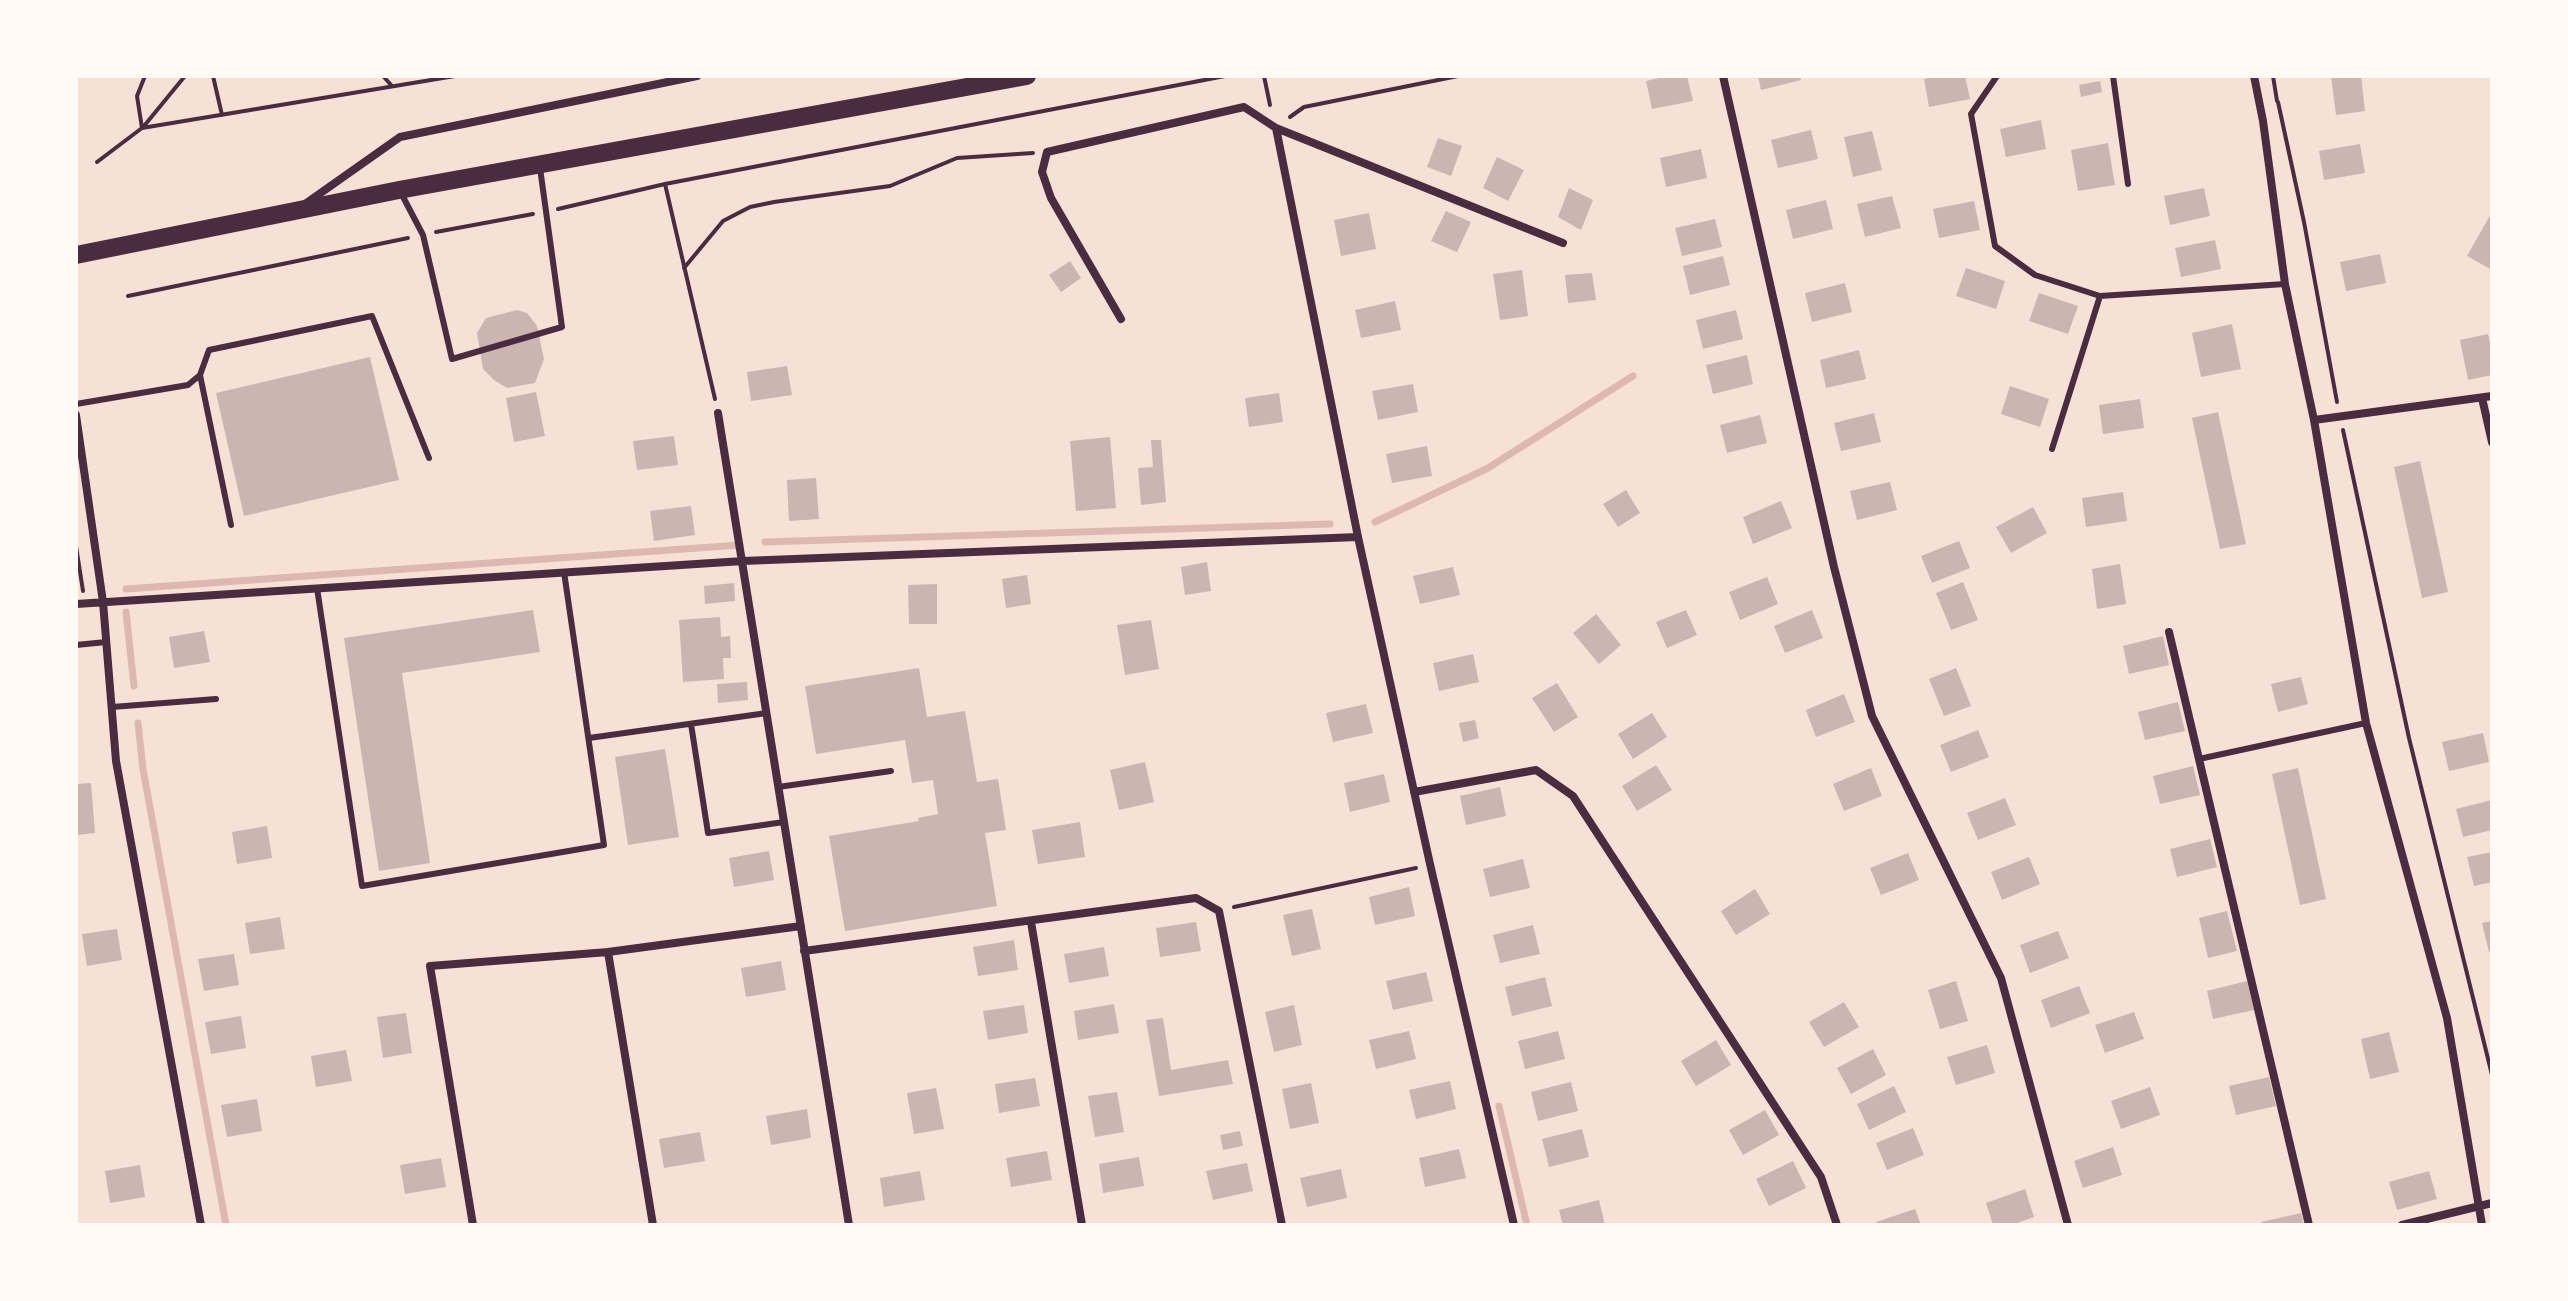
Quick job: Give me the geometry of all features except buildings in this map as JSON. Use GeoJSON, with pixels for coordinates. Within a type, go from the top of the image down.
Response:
{"type":"FeatureCollection","features":[{"type":"Feature","properties":{"kind":"main road"},"geometry":{"type":"LineString","coordinates":[[76,255],[399,190],[1027,76]]}},
{"type":"Feature","properties":{"kind":"street"},"geometry":{"type":"LineString","coordinates":[[295,211],[400,137],[658,80],[697,76]]}},
{"type":"Feature","properties":{"kind":"street"},"geometry":{"type":"LineString","coordinates":[[1723,76],[1834,567],[1872,716],[2001,978],[2068,1225]]}},
{"type":"Feature","properties":{"kind":"street"},"geometry":{"type":"LineString","coordinates":[[2254,76],[2285,284],[2314,420],[2366,723],[2447,1018],[2482,1225]]}},
{"type":"Feature","properties":{"kind":"street"},"geometry":{"type":"LineString","coordinates":[[1121,319],[1051,198],[1042,172],[1047,152],[1244,107],[1276,128],[1563,243]]}},
{"type":"Feature","properties":{"kind":"street"},"geometry":{"type":"LineString","coordinates":[[1276,128],[1358,537],[1514,1225]]}},
{"type":"Feature","properties":{"kind":"street"},"geometry":{"type":"LineString","coordinates":[[2314,420],[2492,396]]}},
{"type":"Feature","properties":{"kind":"street"},"geometry":{"type":"LineString","coordinates":[[2482,398],[2492,442]]}},
{"type":"Feature","properties":{"kind":"street"},"geometry":{"type":"LineString","coordinates":[[718,413],[849,1225]]}},
{"type":"Feature","properties":{"kind":"street"},"geometry":{"type":"LineString","coordinates":[[76,415],[103,602],[116,761],[201,1225]]}},
{"type":"Feature","properties":{"kind":"street"},"geometry":{"type":"LineString","coordinates":[[80,604],[743,561],[1358,537]]}},
{"type":"Feature","properties":{"kind":"street"},"geometry":{"type":"LineString","coordinates":[[2169,632],[2309,1225]]}},
{"type":"Feature","properties":{"kind":"street"},"geometry":{"type":"LineString","coordinates":[[1414,792],[1536,770],[1573,796],[1821,1177],[1837,1225]]}},
{"type":"Feature","properties":{"kind":"street"},"geometry":{"type":"LineString","coordinates":[[804,951],[1196,898],[1219,911],[1282,1225]]}},
{"type":"Feature","properties":{"kind":"street"},"geometry":{"type":"LineString","coordinates":[[1031,922],[1082,1225]]}},
{"type":"Feature","properties":{"kind":"street"},"geometry":{"type":"LineString","coordinates":[[473,1225],[430,966],[608,952],[801,926]]}},
{"type":"Feature","properties":{"kind":"street"},"geometry":{"type":"LineString","coordinates":[[608,952],[653,1225]]}},
{"type":"Feature","properties":{"kind":"street"},"geometry":{"type":"LineString","coordinates":[[2402,1225],[2492,1203]]}},
{"type":"Feature","properties":{"kind":"lane"},"geometry":{"type":"LineString","coordinates":[[1997,76],[1971,114],[1995,246],[2035,275],[2100,296],[2285,284]]}},
{"type":"Feature","properties":{"kind":"lane"},"geometry":{"type":"LineString","coordinates":[[2113,76],[2128,184]]}},
{"type":"Feature","properties":{"kind":"lane"},"geometry":{"type":"LineString","coordinates":[[399,190],[423,235],[452,359],[562,327],[540,165]]}},
{"type":"Feature","properties":{"kind":"lane"},"geometry":{"type":"LineString","coordinates":[[2052,449],[2100,296]]}},
{"type":"Feature","properties":{"kind":"lane"},"geometry":{"type":"LineString","coordinates":[[76,404],[188,385],[200,375],[209,350],[372,316],[429,458]]}},
{"type":"Feature","properties":{"kind":"lane"},"geometry":{"type":"LineString","coordinates":[[200,375],[231,525]]}},
{"type":"Feature","properties":{"kind":"lane"},"geometry":{"type":"LineString","coordinates":[[317,588],[362,886],[604,845],[564,572]]}},
{"type":"Feature","properties":{"kind":"lane"},"geometry":{"type":"LineString","coordinates":[[76,645],[106,642]]}},
{"type":"Feature","properties":{"kind":"lane"},"geometry":{"type":"LineString","coordinates":[[112,707],[216,699]]}},
{"type":"Feature","properties":{"kind":"lane"},"geometry":{"type":"LineString","coordinates":[[589,738],[767,713]]}},
{"type":"Feature","properties":{"kind":"lane"},"geometry":{"type":"LineString","coordinates":[[2199,759],[2366,723]]}},
{"type":"Feature","properties":{"kind":"lane"},"geometry":{"type":"LineString","coordinates":[[691,724],[708,833],[784,822]]}},
{"type":"Feature","properties":{"kind":"lane"},"geometry":{"type":"LineString","coordinates":[[778,787],[891,771]]}},
{"type":"Feature","properties":{"kind":"path"},"geometry":{"type":"LineString","coordinates":[[142,128],[137,96],[145,76]]}},
{"type":"Feature","properties":{"kind":"path"},"geometry":{"type":"LineString","coordinates":[[97,162],[142,128],[185,76]]}},
{"type":"Feature","properties":{"kind":"path"},"geometry":{"type":"LineString","coordinates":[[213,76],[222,115]]}},
{"type":"Feature","properties":{"kind":"path"},"geometry":{"type":"LineString","coordinates":[[383,76],[393,86]]}},
{"type":"Feature","properties":{"kind":"path"},"geometry":{"type":"LineString","coordinates":[[142,128],[455,76]]}},
{"type":"Feature","properties":{"kind":"path"},"geometry":{"type":"LineString","coordinates":[[128,296],[546,212],[665,184],[1225,76]]}},
{"type":"Feature","properties":{"kind":"path"},"geometry":{"type":"LineString","coordinates":[[1264,76],[1276,128],[1304,107],[1458,76]]}},
{"type":"Feature","properties":{"kind":"path"},"geometry":{"type":"LineString","coordinates":[[2278,102],[2340,417],[2409,738],[2492,1075]]}},
{"type":"Feature","properties":{"kind":"path"},"geometry":{"type":"LineString","coordinates":[[684,268],[723,221],[750,207],[890,186],[957,158],[1047,152]]}},
{"type":"Feature","properties":{"kind":"path"},"geometry":{"type":"LineString","coordinates":[[665,184],[718,413]]}},
{"type":"Feature","properties":{"kind":"path"},"geometry":{"type":"LineString","coordinates":[[76,546],[80,604]]}},
{"type":"Feature","properties":{"kind":"path"},"geometry":{"type":"LineString","coordinates":[[1219,911],[1430,864]]}},
{"type":"Feature","properties":{"kind":"waterway"},"geometry":{"type":"LineString","coordinates":[[1375,522],[1488,468],[1633,376]]}},
{"type":"Feature","properties":{"kind":"waterway"},"geometry":{"type":"LineString","coordinates":[[765,542],[1330,524]]}},
{"type":"Feature","properties":{"kind":"waterway"},"geometry":{"type":"LineString","coordinates":[[126,589],[740,545]]}},
{"type":"Feature","properties":{"kind":"waterway"},"geometry":{"type":"LineString","coordinates":[[126,612],[134,686]]}},
{"type":"Feature","properties":{"kind":"waterway"},"geometry":{"type":"LineString","coordinates":[[138,723],[143,769],[226,1225]]}},
{"type":"Feature","properties":{"kind":"waterway"},"geometry":{"type":"LineString","coordinates":[[1499,1106],[1527,1225]]}}]}
